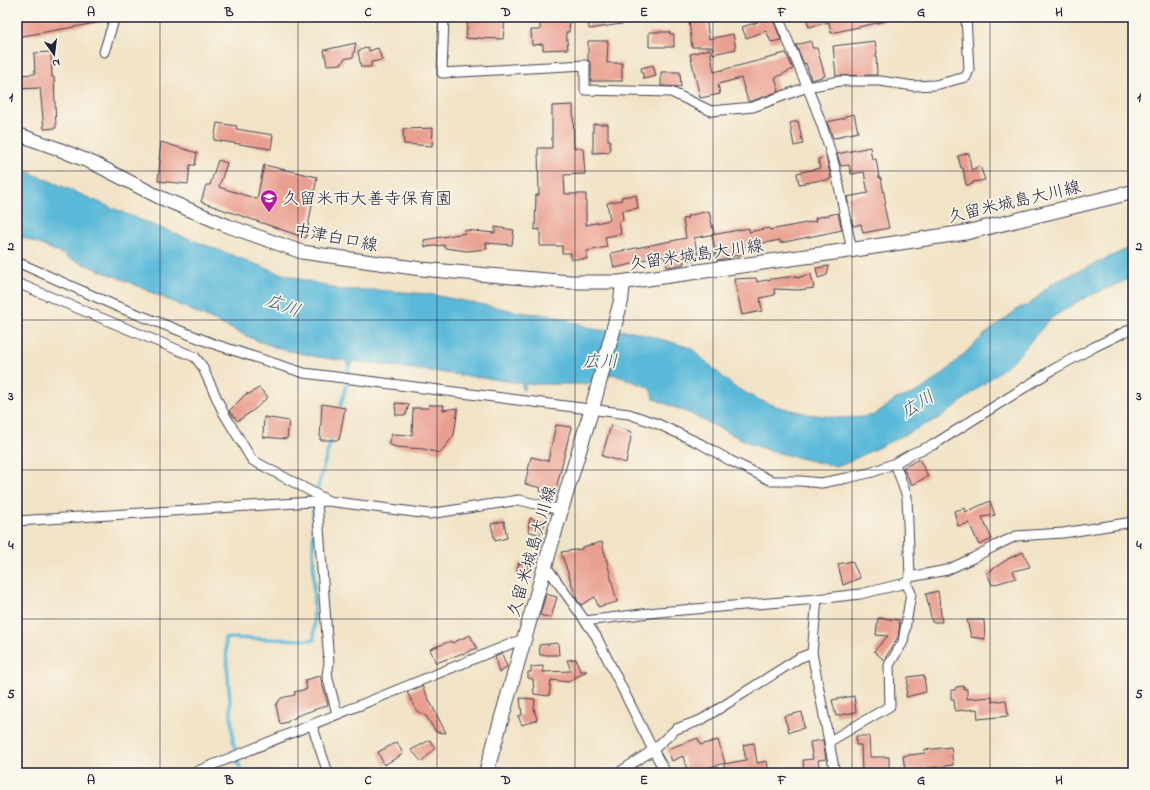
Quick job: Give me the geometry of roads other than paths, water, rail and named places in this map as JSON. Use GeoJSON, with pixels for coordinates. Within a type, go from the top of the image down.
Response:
{"type":"FeatureCollection","features":[{"type":"Feature","properties":{"kind":"main road","name":"中津白口線"},"geometry":{"type":"LineString","coordinates":[[17,134],[95,164],[159,197],[228,226],[302,252],[421,269],[570,282],[623,282]]}},
{"type":"Feature","properties":{"kind":"main road","name":"久留米城島大川線"},"geometry":{"type":"LineString","coordinates":[[486,773],[592,407],[621,301],[623,282],[968,232],[1133,192]]}},
{"type":"Feature","properties":{"kind":"street"},"geometry":{"type":"LineString","coordinates":[[104,52],[115,17]]}},
{"type":"Feature","properties":{"kind":"street"},"geometry":{"type":"LineString","coordinates":[[444,17],[442,72],[585,65],[585,90],[671,92],[711,111],[753,107],[807,87],[840,81],[880,80],[914,86],[935,85],[966,77],[969,70],[966,17]]}},
{"type":"Feature","properties":{"kind":"street"},"geometry":{"type":"LineString","coordinates":[[778,17],[822,127],[836,172],[852,250]]}},
{"type":"Feature","properties":{"kind":"street"},"geometry":{"type":"LineString","coordinates":[[17,262],[116,306],[207,341],[304,373],[592,407],[629,414],[658,424],[701,444],[731,461],[772,481],[821,483],[873,472],[895,463],[913,453],[933,445],[1087,350],[1133,328]]}},
{"type":"Feature","properties":{"kind":"street"},"geometry":{"type":"LineString","coordinates":[[17,283],[195,356],[202,366],[223,412],[252,460],[328,501]]}},
{"type":"Feature","properties":{"kind":"street"},"geometry":{"type":"LineString","coordinates":[[830,741],[890,706],[889,665],[904,642],[911,593],[908,580],[907,497],[895,463]]}},
{"type":"Feature","properties":{"kind":"street"},"geometry":{"type":"LineString","coordinates":[[17,521],[316,501],[328,501],[430,514],[519,500],[561,510]]}},
{"type":"Feature","properties":{"kind":"street"},"geometry":{"type":"LineString","coordinates":[[316,501],[329,663],[327,675],[337,714]]}},
{"type":"Feature","properties":{"kind":"street"},"geometry":{"type":"LineString","coordinates":[[585,622],[658,612],[817,600],[860,594],[947,570],[1016,536],[1063,533],[1133,522]]}},
{"type":"Feature","properties":{"kind":"street"},"geometry":{"type":"LineString","coordinates":[[546,566],[596,636],[666,773]]}},
{"type":"Feature","properties":{"kind":"street"},"geometry":{"type":"LineString","coordinates":[[817,600],[812,653],[835,773]]}},
{"type":"Feature","properties":{"kind":"street"},"geometry":{"type":"LineString","coordinates":[[193,773],[525,638]]}},
{"type":"Feature","properties":{"kind":"street"},"geometry":{"type":"LineString","coordinates":[[618,773],[653,750],[676,729],[701,720],[799,658],[812,653]]}},
{"type":"Feature","properties":{"kind":"street"},"geometry":{"type":"LineString","coordinates":[[312,724],[328,773]]}},
{"type":"Feature","properties":{"kind":"water","name":"広川"},"geometry":{"type":"Polygon","coordinates":[[[17,167],[145,222],[279,273],[340,290],[376,290],[428,294],[525,313],[552,315],[597,330],[632,331],[691,348],[733,386],[759,400],[807,414],[840,418],[874,415],[896,399],[913,394],[925,387],[945,372],[984,335],[1019,308],[1029,305],[1051,284],[1133,246],[1133,277],[1080,300],[1050,319],[1015,359],[943,416],[842,465],[833,466],[774,452],[751,444],[691,414],[654,399],[651,390],[648,388],[613,374],[585,384],[526,384],[524,390],[522,389],[522,383],[353,361],[351,365],[347,365],[347,361],[284,350],[258,341],[129,282],[66,257],[65,255],[17,235],[17,167]]]}},
{"type":"Feature","properties":{"kind":"waterway"},"geometry":{"type":"LineString","coordinates":[[339,411],[348,380],[349,361]]}},
{"type":"Feature","properties":{"kind":"waterway"},"geometry":{"type":"LineString","coordinates":[[316,494],[332,436]]}},
{"type":"Feature","properties":{"kind":"waterway"},"geometry":{"type":"LineString","coordinates":[[241,773],[233,740],[225,638],[314,640],[313,504]]}},
{"type":"Feature","properties":{"kind":"place","name":"久留米市大善寺保育園"},"geometry":{"type":"Point","coordinates":[269,213]}}]}
